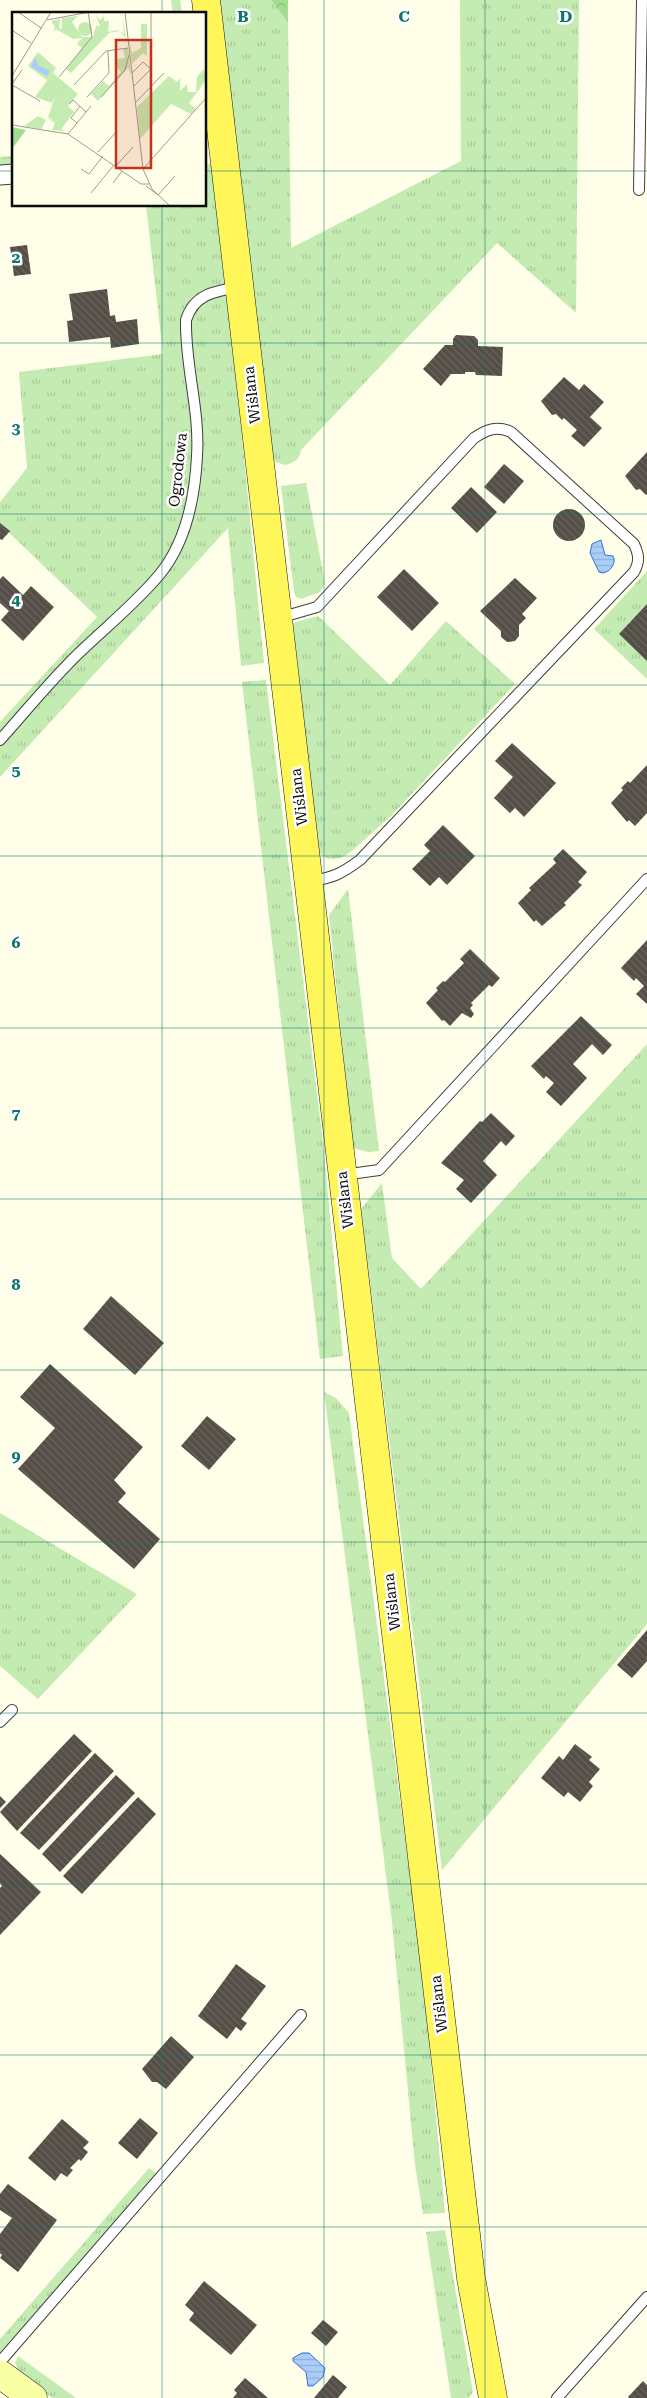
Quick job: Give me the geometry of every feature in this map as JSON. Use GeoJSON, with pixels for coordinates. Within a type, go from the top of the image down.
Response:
{"type":"FeatureCollection","features":[{"type":"Feature","properties":{"kind":"main road","name":"Wiślana"},"geometry":{"type":"LineString","coordinates":[[206,0],[214,149],[240,287],[471,2278],[493,2398]]}},
{"type":"Feature","properties":{"kind":"street"},"geometry":{"type":"LineString","coordinates":[[0,2374],[33,2398]]}},
{"type":"Feature","properties":{"kind":"lane"},"geometry":{"type":"LineString","coordinates":[[639,190],[642,0]]}},
{"type":"Feature","properties":{"kind":"lane","name":"Ogrodowa"},"geometry":{"type":"LineString","coordinates":[[0,740],[78,654],[143,593],[162,572],[172,554],[190,512],[197,455],[197,429],[186,320],[193,305],[206,294],[240,287]]}},
{"type":"Feature","properties":{"kind":"lane"},"geometry":{"type":"LineString","coordinates":[[278,618],[317,607],[474,438],[484,431],[495,428],[503,428],[510,432],[634,544],[639,554],[639,563],[634,572],[360,860],[341,874],[328,879],[309,881]]}},
{"type":"Feature","properties":{"kind":"lane"},"geometry":{"type":"LineString","coordinates":[[343,1176],[379,1170],[647,879]]}},
{"type":"Feature","properties":{"kind":"lane"},"geometry":{"type":"LineString","coordinates":[[0,1722],[12,1710]]}},
{"type":"Feature","properties":{"kind":"lane"},"geometry":{"type":"LineString","coordinates":[[0,2362],[301,2015]]}},
{"type":"Feature","properties":{"kind":"lane"},"geometry":{"type":"LineString","coordinates":[[557,2398],[647,2296]]}},
{"type":"Feature","properties":{"kind":"green space"},"geometry":{"type":"Polygon","coordinates":[[[171,0],[180,0],[182,12],[173,12],[171,0]]]}},
{"type":"Feature","properties":{"kind":"green space"},"geometry":{"type":"Polygon","coordinates":[[[218,0],[271,0],[288,23],[291,248],[461,161],[460,0],[579,0],[576,313],[497,243],[301,450],[298,459],[285,465],[273,461],[218,0]]]}},
{"type":"Feature","properties":{"kind":"green space"},"geometry":{"type":"Polygon","coordinates":[[[271,0],[288,0],[288,23],[271,0]]]}},
{"type":"Feature","properties":{"kind":"green space"},"geometry":{"type":"Polygon","coordinates":[[[12,156],[12,166],[0,167],[0,157],[12,156]]]}},
{"type":"Feature","properties":{"kind":"green space"},"geometry":{"type":"Polygon","coordinates":[[[211,164],[241,426],[264,663],[241,666],[228,528],[0,777],[0,722],[97,617],[0,524],[0,502],[27,468],[19,372],[163,354],[146,206],[206,206],[206,165],[211,164]]]}},
{"type":"Feature","properties":{"kind":"green space"},"geometry":{"type":"Polygon","coordinates":[[[306,483],[325,583],[320,592],[301,599],[296,597],[294,591],[281,486],[306,483]]]}},
{"type":"Feature","properties":{"kind":"green space"},"geometry":{"type":"Polygon","coordinates":[[[647,571],[647,679],[594,629],[647,571]]]}},
{"type":"Feature","properties":{"kind":"green space"},"geometry":{"type":"Polygon","coordinates":[[[318,616],[390,685],[446,621],[515,684],[392,815],[352,851],[341,858],[328,859],[318,853],[293,623],[318,616]]]}},
{"type":"Feature","properties":{"kind":"green space"},"geometry":{"type":"Polygon","coordinates":[[[266,680],[323,1142],[343,1356],[320,1359],[242,682],[266,680]]]}},
{"type":"Feature","properties":{"kind":"green space"},"geometry":{"type":"Polygon","coordinates":[[[348,889],[379,1151],[368,1152],[353,1148],[329,915],[348,889]]]}},
{"type":"Feature","properties":{"kind":"green space"},"geometry":{"type":"Polygon","coordinates":[[[647,1044],[647,1624],[442,1870],[361,1209],[382,1183],[392,1258],[421,1289],[647,1044]]]}},
{"type":"Feature","properties":{"kind":"green space"},"geometry":{"type":"Polygon","coordinates":[[[324,1392],[336,1398],[349,1413],[421,1958],[445,2213],[423,2214],[415,2165],[392,1922],[324,1392]]]}},
{"type":"Feature","properties":{"kind":"green space"},"geometry":{"type":"Polygon","coordinates":[[[0,1513],[137,1594],[38,1699],[0,1666],[0,1513]]]}},
{"type":"Feature","properties":{"kind":"green space"},"geometry":{"type":"Polygon","coordinates":[[[149,2168],[157,2174],[0,2353],[0,2339],[149,2168]]]}},
{"type":"Feature","properties":{"kind":"green space"},"geometry":{"type":"Polygon","coordinates":[[[445,2230],[473,2392],[469,2398],[451,2398],[426,2232],[445,2230]]]}},
{"type":"Feature","properties":{"kind":"green space"},"geometry":{"type":"Polygon","coordinates":[[[18,2356],[76,2398],[52,2398],[20,2374],[15,2363],[18,2356]]]}},
{"type":"Feature","properties":{"kind":"water"},"geometry":{"type":"Polygon","coordinates":[[[601,540],[605,555],[613,556],[614,559],[612,567],[603,573],[599,572],[590,553],[592,544],[601,540]]]}},
{"type":"Feature","properties":{"kind":"water"},"geometry":{"type":"Polygon","coordinates":[[[302,2353],[309,2353],[325,2368],[323,2377],[313,2386],[308,2386],[306,2372],[293,2361],[293,2358],[302,2353]]]}},
{"type":"Feature","properties":{"kind":"building"},"geometry":{"type":"Polygon","coordinates":[[[27,245],[31,274],[14,276],[10,247],[27,245]]]}},
{"type":"Feature","properties":{"kind":"building"},"geometry":{"type":"Polygon","coordinates":[[[107,289],[110,316],[115,315],[116,322],[137,319],[139,344],[111,348],[110,337],[69,342],[67,321],[73,320],[69,294],[107,289]]]}},
{"type":"Feature","properties":{"kind":"building"},"geometry":{"type":"Polygon","coordinates":[[[456,335],[474,336],[478,340],[478,346],[503,347],[502,376],[476,375],[475,372],[451,374],[441,386],[423,369],[445,345],[453,345],[453,339],[456,335]]]}},
{"type":"Feature","properties":{"kind":"building"},"geometry":{"type":"Polygon","coordinates":[[[564,377],[579,390],[584,384],[604,402],[590,417],[602,428],[584,447],[571,436],[577,430],[564,418],[562,420],[556,414],[552,415],[541,401],[564,377]]]}},
{"type":"Feature","properties":{"kind":"building"},"geometry":{"type":"Polygon","coordinates":[[[647,452],[646,495],[640,489],[636,490],[625,476],[647,452]]]}},
{"type":"Feature","properties":{"kind":"building"},"geometry":{"type":"Polygon","coordinates":[[[504,464],[524,481],[504,504],[484,487],[504,464]]]}},
{"type":"Feature","properties":{"kind":"building"},"geometry":{"type":"Polygon","coordinates":[[[471,487],[497,512],[477,533],[451,508],[471,487]]]}},
{"type":"Feature","properties":{"kind":"building"},"geometry":{"type":"Polygon","coordinates":[[[569,509],[575,510],[580,514],[584,519],[584,531],[580,536],[575,540],[569,541],[563,540],[558,536],[554,531],[553,525],[554,519],[558,514],[563,510],[569,509]]]}},
{"type":"Feature","properties":{"kind":"building"},"geometry":{"type":"Polygon","coordinates":[[[0,523],[10,531],[2,540],[0,539],[0,523]]]}},
{"type":"Feature","properties":{"kind":"building"},"geometry":{"type":"Polygon","coordinates":[[[404,569],[439,603],[412,631],[377,597],[404,569]]]}},
{"type":"Feature","properties":{"kind":"building"},"geometry":{"type":"Polygon","coordinates":[[[3,576],[23,595],[31,586],[54,607],[23,641],[1,620],[9,611],[0,603],[0,579],[3,576]]]}},
{"type":"Feature","properties":{"kind":"building"},"geometry":{"type":"Polygon","coordinates":[[[515,578],[537,598],[522,614],[526,618],[519,625],[519,636],[515,641],[507,642],[501,637],[501,631],[480,611],[515,578]]]}},
{"type":"Feature","properties":{"kind":"building"},"geometry":{"type":"Polygon","coordinates":[[[647,604],[647,661],[619,634],[647,604]]]}},
{"type":"Feature","properties":{"kind":"building"},"geometry":{"type":"Polygon","coordinates":[[[512,743],[556,783],[524,817],[515,808],[510,813],[494,798],[513,777],[495,761],[512,743]]]}},
{"type":"Feature","properties":{"kind":"building"},"geometry":{"type":"Polygon","coordinates":[[[647,765],[647,813],[635,826],[629,820],[627,822],[611,803],[623,790],[621,788],[628,781],[630,783],[647,765]]]}},
{"type":"Feature","properties":{"kind":"building"},"geometry":{"type":"Polygon","coordinates":[[[443,825],[475,856],[447,885],[439,877],[430,886],[412,869],[430,851],[424,845],[443,825]]]}},
{"type":"Feature","properties":{"kind":"building"},"geometry":{"type":"Polygon","coordinates":[[[563,849],[587,872],[578,882],[582,885],[564,903],[566,905],[542,926],[536,920],[534,922],[518,903],[531,890],[529,888],[556,863],[553,859],[563,849]]]}},
{"type":"Feature","properties":{"kind":"building"},"geometry":{"type":"Polygon","coordinates":[[[647,940],[647,1004],[636,994],[644,986],[636,978],[634,981],[621,968],[647,940]]]}},
{"type":"Feature","properties":{"kind":"building"},"geometry":{"type":"Polygon","coordinates":[[[470,949],[500,978],[492,987],[489,985],[471,1003],[473,1005],[470,1008],[474,1014],[471,1018],[462,1013],[450,1026],[444,1020],[442,1021],[426,1003],[438,990],[436,988],[443,981],[445,982],[464,963],[460,959],[470,949]]]}},
{"type":"Feature","properties":{"kind":"building"},"geometry":{"type":"Polygon","coordinates":[[[581,1016],[612,1045],[603,1055],[592,1044],[573,1064],[587,1078],[561,1106],[546,1092],[554,1083],[546,1076],[544,1079],[531,1066],[581,1016]]]}},
{"type":"Feature","properties":{"kind":"building"},"geometry":{"type":"Polygon","coordinates":[[[491,1113],[515,1136],[506,1146],[501,1141],[483,1161],[497,1175],[471,1203],[456,1189],[464,1180],[441,1163],[480,1121],[482,1122],[491,1113]]]}},
{"type":"Feature","properties":{"kind":"building"},"geometry":{"type":"Polygon","coordinates":[[[111,1296],[164,1343],[135,1375],[83,1329],[111,1296]]]}},
{"type":"Feature","properties":{"kind":"building"},"geometry":{"type":"Polygon","coordinates":[[[50,1364],[143,1447],[114,1480],[126,1493],[118,1502],[160,1539],[134,1569],[18,1469],[55,1428],[20,1397],[50,1364]]]}},
{"type":"Feature","properties":{"kind":"building"},"geometry":{"type":"Polygon","coordinates":[[[207,1416],[236,1439],[209,1470],[181,1446],[207,1416]]]}},
{"type":"Feature","properties":{"kind":"building"},"geometry":{"type":"Polygon","coordinates":[[[647,1630],[647,1661],[632,1678],[617,1665],[647,1630]]]}},
{"type":"Feature","properties":{"kind":"building"},"geometry":{"type":"Polygon","coordinates":[[[74,1734],[92,1751],[17,1831],[0,1812],[74,1734]]]}},
{"type":"Feature","properties":{"kind":"building"},"geometry":{"type":"Polygon","coordinates":[[[575,1744],[592,1757],[589,1760],[600,1769],[589,1782],[593,1786],[580,1802],[568,1792],[564,1797],[541,1778],[559,1756],[563,1760],[575,1744]]]}},
{"type":"Feature","properties":{"kind":"building"},"geometry":{"type":"Polygon","coordinates":[[[95,1753],[114,1771],[39,1850],[20,1833],[95,1753]]]}},
{"type":"Feature","properties":{"kind":"building"},"geometry":{"type":"Polygon","coordinates":[[[116,1775],[135,1793],[60,1872],[42,1854],[116,1775]]]}},
{"type":"Feature","properties":{"kind":"building"},"geometry":{"type":"Polygon","coordinates":[[[0,1796],[6,1802],[0,1808],[0,1796]]]}},
{"type":"Feature","properties":{"kind":"building"},"geometry":{"type":"Polygon","coordinates":[[[138,1797],[156,1814],[82,1894],[63,1876],[138,1797]]]}},
{"type":"Feature","properties":{"kind":"building"},"geometry":{"type":"Polygon","coordinates":[[[0,1854],[41,1892],[0,1935],[0,1888],[2,1886],[0,1883],[0,1854]]]}},
{"type":"Feature","properties":{"kind":"building"},"geometry":{"type":"Polygon","coordinates":[[[236,1964],[266,1986],[241,2019],[247,2023],[241,2031],[236,2027],[227,2039],[198,2016],[236,1964]]]}},
{"type":"Feature","properties":{"kind":"building"},"geometry":{"type":"Polygon","coordinates":[[[171,2036],[194,2057],[166,2089],[157,2082],[152,2082],[142,2069],[171,2036]]]}},
{"type":"Feature","properties":{"kind":"building"},"geometry":{"type":"Polygon","coordinates":[[[140,2118],[158,2133],[137,2159],[118,2143],[140,2118]]]}},
{"type":"Feature","properties":{"kind":"building"},"geometry":{"type":"Polygon","coordinates":[[[62,2119],[89,2142],[83,2148],[88,2152],[81,2161],[79,2159],[70,2168],[73,2170],[67,2177],[61,2173],[55,2181],[28,2158],[62,2119]]]}},
{"type":"Feature","properties":{"kind":"building"},"geometry":{"type":"Polygon","coordinates":[[[8,2184],[57,2220],[18,2272],[0,2258],[2,2255],[0,2253],[0,2234],[12,2218],[0,2210],[0,2194],[8,2184]]]}},
{"type":"Feature","properties":{"kind":"building"},"geometry":{"type":"Polygon","coordinates":[[[204,2281],[257,2325],[231,2355],[189,2320],[194,2313],[185,2305],[204,2281]]]}},
{"type":"Feature","properties":{"kind":"building"},"geometry":{"type":"Polygon","coordinates":[[[323,2320],[338,2332],[326,2346],[311,2333],[323,2320]]]}},
{"type":"Feature","properties":{"kind":"building"},"geometry":{"type":"Polygon","coordinates":[[[333,2375],[347,2387],[338,2398],[314,2398],[333,2375]]]}},
{"type":"Feature","properties":{"kind":"building"},"geometry":{"type":"Polygon","coordinates":[[[245,2378],[268,2398],[233,2398],[237,2393],[234,2390],[245,2378]]]}},
{"type":"Feature","properties":{"kind":"building"},"geometry":{"type":"Polygon","coordinates":[[[643,2381],[647,2385],[647,2398],[629,2398],[628,2397],[643,2381]]]}}]}
